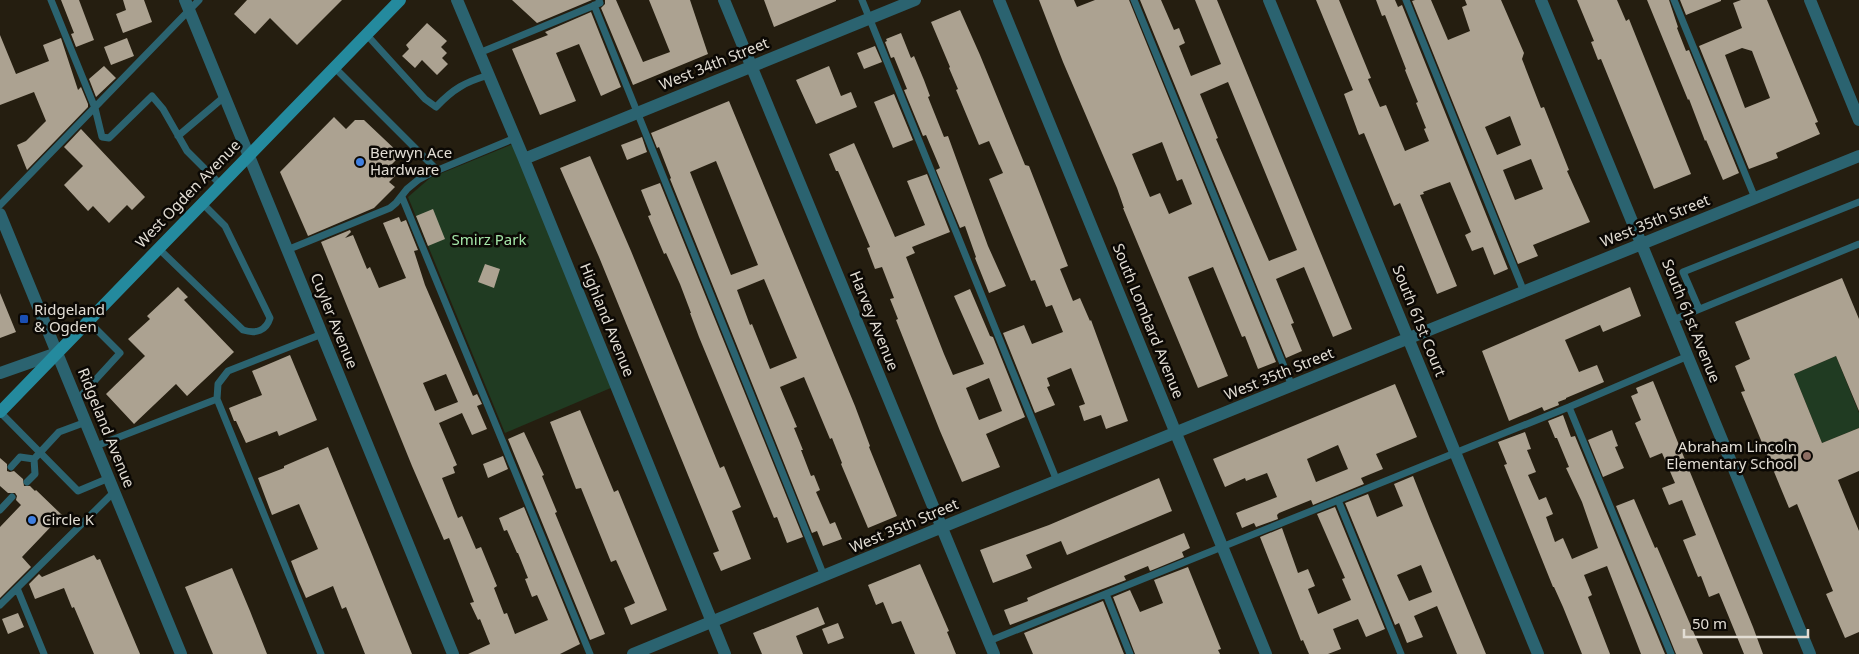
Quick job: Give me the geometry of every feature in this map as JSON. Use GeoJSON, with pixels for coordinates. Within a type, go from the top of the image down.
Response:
{"type":"FeatureCollection","features":[{"type":"Feature","properties":{"kind":"main road","name":"West Ogden Avenue"},"geometry":{"type":"LineString","coordinates":[[0,412],[400,0]]}},
{"type":"Feature","properties":{"kind":"street","name":"Highland Avenue"},"geometry":{"type":"LineString","coordinates":[[457,0],[524,159],[725,654]]}},
{"type":"Feature","properties":{"kind":"street","name":"Harvey Avenue"},"geometry":{"type":"LineString","coordinates":[[724,0],[994,654]]}},
{"type":"Feature","properties":{"kind":"street","name":"West 34th Street"},"geometry":{"type":"LineString","coordinates":[[524,159],[915,0]]}},
{"type":"Feature","properties":{"kind":"street","name":"South Lombard Avenue"},"geometry":{"type":"LineString","coordinates":[[999,0],[1266,654]]}},
{"type":"Feature","properties":{"kind":"street","name":"South 61st Court"},"geometry":{"type":"LineString","coordinates":[[1270,0],[1538,654]]}},
{"type":"Feature","properties":{"kind":"street","name":"South 61st Avenue"},"geometry":{"type":"LineString","coordinates":[[1541,0],[1810,654]]}},
{"type":"Feature","properties":{"kind":"street"},"geometry":{"type":"LineString","coordinates":[[1810,0],[1859,120]]}},
{"type":"Feature","properties":{"kind":"street","name":"Cuyler Avenue"},"geometry":{"type":"LineString","coordinates":[[187,5],[453,654]]}},
{"type":"Feature","properties":{"kind":"street","name":"West 35th Street"},"geometry":{"type":"LineString","coordinates":[[633,654],[1859,156]]}},
{"type":"Feature","properties":{"kind":"street","name":"Ridgeland Avenue"},"geometry":{"type":"LineString","coordinates":[[0,214],[3,229],[77,400],[181,654]]}},
{"type":"Feature","properties":{"kind":"street"},"geometry":{"type":"LineString","coordinates":[[1,370],[57,353]]}},
{"type":"Feature","properties":{"kind":"lane"},"geometry":{"type":"LineString","coordinates":[[51,0],[95,108],[102,137],[109,138],[152,96],[163,109],[187,151],[220,184]]}},
{"type":"Feature","properties":{"kind":"lane"},"geometry":{"type":"LineString","coordinates":[[0,205],[95,108],[187,5],[199,0]]}},
{"type":"Feature","properties":{"kind":"lane"},"geometry":{"type":"LineString","coordinates":[[862,0],[1057,481]]}},
{"type":"Feature","properties":{"kind":"lane"},"geometry":{"type":"LineString","coordinates":[[1134,0],[1292,386]]}},
{"type":"Feature","properties":{"kind":"lane"},"geometry":{"type":"LineString","coordinates":[[1406,0],[1524,292]]}},
{"type":"Feature","properties":{"kind":"lane"},"geometry":{"type":"LineString","coordinates":[[1674,0],[1755,198]]}},
{"type":"Feature","properties":{"kind":"lane"},"geometry":{"type":"LineString","coordinates":[[479,53],[597,3],[637,113],[824,576]]}},
{"type":"Feature","properties":{"kind":"lane"},"geometry":{"type":"LineString","coordinates":[[366,34],[425,99],[436,107],[450,93],[464,83],[489,75]]}},
{"type":"Feature","properties":{"kind":"lane"},"geometry":{"type":"LineString","coordinates":[[334,67],[437,170]]}},
{"type":"Feature","properties":{"kind":"lane"},"geometry":{"type":"LineString","coordinates":[[178,136],[224,97]]}},
{"type":"Feature","properties":{"kind":"lane"},"geometry":{"type":"LineString","coordinates":[[287,250],[390,208],[402,197],[407,188],[418,180],[437,170],[515,138]]}},
{"type":"Feature","properties":{"kind":"lane"},"geometry":{"type":"LineString","coordinates":[[402,197],[590,654]]}},
{"type":"Feature","properties":{"kind":"lane"},"geometry":{"type":"LineString","coordinates":[[1699,309],[1683,272],[1859,202]]}},
{"type":"Feature","properties":{"kind":"lane"},"geometry":{"type":"LineString","coordinates":[[158,248],[244,330],[252,333],[260,331],[267,326],[270,318],[225,226],[202,203]]}},
{"type":"Feature","properties":{"kind":"lane"},"geometry":{"type":"LineString","coordinates":[[1673,320],[1859,244]]}},
{"type":"Feature","properties":{"kind":"lane"},"geometry":{"type":"LineString","coordinates":[[77,400],[120,354],[88,321]]}},
{"type":"Feature","properties":{"kind":"lane"},"geometry":{"type":"LineString","coordinates":[[321,654],[217,399],[218,384],[228,371],[322,334]]}},
{"type":"Feature","properties":{"kind":"lane"},"geometry":{"type":"LineString","coordinates":[[989,641],[1569,407],[1688,356]]}},
{"type":"Feature","properties":{"kind":"lane"},"geometry":{"type":"LineString","coordinates":[[96,446],[217,399]]}},
{"type":"Feature","properties":{"kind":"lane"},"geometry":{"type":"LineString","coordinates":[[1569,407],[1671,654]]}},
{"type":"Feature","properties":{"kind":"lane"},"geometry":{"type":"LineString","coordinates":[[0,412],[78,492],[109,478]]}},
{"type":"Feature","properties":{"kind":"lane"},"geometry":{"type":"LineString","coordinates":[[27,482],[35,474],[34,459],[59,432],[86,422]]}},
{"type":"Feature","properties":{"kind":"lane"},"geometry":{"type":"LineString","coordinates":[[11,467],[20,458],[34,459]]}},
{"type":"Feature","properties":{"kind":"lane"},"geometry":{"type":"LineString","coordinates":[[0,605],[114,492]]}},
{"type":"Feature","properties":{"kind":"lane"},"geometry":{"type":"LineString","coordinates":[[0,510],[12,498]]}},
{"type":"Feature","properties":{"kind":"lane"},"geometry":{"type":"LineString","coordinates":[[1338,500],[1401,654]]}},
{"type":"Feature","properties":{"kind":"lane"},"geometry":{"type":"LineString","coordinates":[[17,588],[44,654]]}},
{"type":"Feature","properties":{"kind":"lane"},"geometry":{"type":"LineString","coordinates":[[1106,594],[1130,654]]}},
{"type":"Feature","properties":{"kind":"green space","name":"Smirz Park"},"geometry":{"type":"Polygon","coordinates":[[[513,144],[613,387],[505,433],[408,197],[430,178],[513,144]]]}},
{"type":"Feature","properties":{"kind":"green space"},"geometry":{"type":"Polygon","coordinates":[[[1836,356],[1859,413],[1859,428],[1822,443],[1794,374],[1836,356]]]}},
{"type":"Feature","properties":{"kind":"building"},"geometry":{"type":"Polygon","coordinates":[[[61,0],[79,0],[94,40],[76,47],[71,34],[74,33],[61,0]]]}},
{"type":"Feature","properties":{"kind":"building"},"geometry":{"type":"Polygon","coordinates":[[[123,0],[144,0],[152,22],[123,33],[116,14],[126,10],[123,0]]]}},
{"type":"Feature","properties":{"kind":"building"},"geometry":{"type":"Polygon","coordinates":[[[247,0],[342,0],[297,45],[270,18],[255,34],[234,14],[247,0]]]}},
{"type":"Feature","properties":{"kind":"building"},"geometry":{"type":"Polygon","coordinates":[[[512,0],[592,0],[537,23],[512,0]]]}},
{"type":"Feature","properties":{"kind":"building"},"geometry":{"type":"Polygon","coordinates":[[[605,0],[616,0],[643,62],[670,52],[649,0],[690,0],[708,54],[633,85],[601,8],[605,4],[605,0]]]}},
{"type":"Feature","properties":{"kind":"building"},"geometry":{"type":"Polygon","coordinates":[[[764,0],[836,0],[836,1],[774,27],[764,0]]]}},
{"type":"Feature","properties":{"kind":"building"},"geometry":{"type":"Polygon","coordinates":[[[1039,0],[1074,0],[1077,7],[1095,0],[1129,0],[1276,362],[1258,369],[1245,336],[1242,337],[1213,267],[1188,277],[1228,376],[1198,388],[1123,208],[1117,188],[1063,62],[1039,0]],[[1162,142],[1132,154],[1150,197],[1160,193],[1169,214],[1192,204],[1182,179],[1177,181],[1162,142]]]}},
{"type":"Feature","properties":{"kind":"building"},"geometry":{"type":"Polygon","coordinates":[[[1140,0],[1161,0],[1174,30],[1179,28],[1185,43],[1179,46],[1191,76],[1221,64],[1195,0],[1217,0],[1352,329],[1333,337],[1304,267],[1276,279],[1294,323],[1291,324],[1302,351],[1286,358],[1140,0]],[[1228,82],[1200,94],[1218,138],[1216,139],[1269,261],[1297,250],[1228,82]]]}},
{"type":"Feature","properties":{"kind":"building"},"geometry":{"type":"Polygon","coordinates":[[[1316,0],[1339,0],[1371,78],[1368,79],[1380,107],[1386,105],[1405,151],[1429,141],[1406,69],[1385,15],[1382,16],[1376,0],[1395,0],[1398,7],[1402,5],[1508,269],[1494,275],[1483,247],[1472,251],[1465,235],[1471,232],[1450,182],[1423,192],[1424,194],[1420,195],[1457,286],[1437,294],[1400,203],[1394,206],[1364,133],[1359,135],[1344,94],[1353,90],[1316,0]]]}},
{"type":"Feature","properties":{"kind":"building"},"geometry":{"type":"Polygon","coordinates":[[[1431,0],[1448,40],[1470,31],[1462,7],[1467,5],[1465,0],[1501,0],[1524,53],[1522,59],[1541,108],[1544,107],[1569,170],[1567,171],[1590,222],[1533,245],[1538,256],[1518,264],[1412,1],[1431,0]],[[1510,116],[1485,127],[1497,155],[1521,145],[1510,116]],[[1531,159],[1503,170],[1515,200],[1543,189],[1531,159]]]}},
{"type":"Feature","properties":{"kind":"building"},"geometry":{"type":"Polygon","coordinates":[[[1577,0],[1617,0],[1626,21],[1629,19],[1691,174],[1654,189],[1601,59],[1598,60],[1591,42],[1594,41],[1577,0]]]}},
{"type":"Feature","properties":{"kind":"building"},"geometry":{"type":"Polygon","coordinates":[[[1647,0],[1669,0],[1686,51],[1689,50],[1739,173],[1723,180],[1647,0]]]}},
{"type":"Feature","properties":{"kind":"building"},"geometry":{"type":"Polygon","coordinates":[[[1680,0],[1721,0],[1721,1],[1686,15],[1680,0]]]}},
{"type":"Feature","properties":{"kind":"building"},"geometry":{"type":"Polygon","coordinates":[[[1741,0],[1767,0],[1818,122],[1815,123],[1820,134],[1776,153],[1778,158],[1749,169],[1699,46],[1742,28],[1733,3],[1741,0]],[[1742,48],[1725,55],[1745,108],[1770,98],[1752,51],[1742,48]]]}},
{"type":"Feature","properties":{"kind":"building"},"geometry":{"type":"Polygon","coordinates":[[[960,10],[1025,165],[1029,166],[1068,266],[1060,269],[1073,301],[1080,298],[1091,320],[1128,421],[1106,429],[1101,415],[1084,421],[1079,406],[1085,404],[1071,368],[1047,378],[1050,386],[1047,387],[1055,405],[1035,413],[1003,333],[1024,325],[1032,344],[1063,332],[1052,305],[1046,307],[1035,280],[1031,281],[989,179],[1003,173],[989,141],[979,145],[931,22],[960,10]]]}},
{"type":"Feature","properties":{"kind":"building"},"geometry":{"type":"Polygon","coordinates":[[[591,12],[621,87],[601,96],[579,44],[556,53],[576,101],[540,115],[512,49],[548,35],[545,32],[591,12]]]}},
{"type":"Feature","properties":{"kind":"building"},"geometry":{"type":"Polygon","coordinates":[[[427,23],[447,41],[441,47],[447,53],[442,58],[448,64],[437,75],[422,60],[415,68],[402,56],[409,49],[406,45],[427,23]]]}},
{"type":"Feature","properties":{"kind":"building"},"geometry":{"type":"Polygon","coordinates":[[[901,33],[911,58],[914,56],[924,80],[930,96],[928,97],[944,137],[948,136],[988,246],[1006,286],[989,293],[965,226],[960,228],[936,170],[940,168],[926,135],[923,136],[904,90],[907,89],[894,57],[891,58],[885,42],[887,41],[886,39],[901,33]]]}},
{"type":"Feature","properties":{"kind":"building"},"geometry":{"type":"Polygon","coordinates":[[[0,35],[16,74],[49,61],[43,45],[61,38],[78,90],[81,87],[88,104],[88,107],[27,170],[17,145],[26,141],[46,121],[34,92],[0,105],[0,35]]]}},
{"type":"Feature","properties":{"kind":"building"},"geometry":{"type":"Polygon","coordinates":[[[127,38],[134,56],[111,65],[104,47],[127,38]]]}},
{"type":"Feature","properties":{"kind":"building"},"geometry":{"type":"Polygon","coordinates":[[[875,46],[882,62],[864,69],[857,53],[875,46]]]}},
{"type":"Feature","properties":{"kind":"building"},"geometry":{"type":"Polygon","coordinates":[[[104,66],[116,78],[96,97],[89,79],[104,66]]]}},
{"type":"Feature","properties":{"kind":"building"},"geometry":{"type":"Polygon","coordinates":[[[829,66],[841,96],[851,92],[857,107],[816,124],[796,80],[829,66]]]}},
{"type":"Feature","properties":{"kind":"building"},"geometry":{"type":"Polygon","coordinates":[[[894,94],[913,140],[893,148],[874,102],[894,94]]]}},
{"type":"Feature","properties":{"kind":"building"},"geometry":{"type":"Polygon","coordinates":[[[729,101],[855,406],[869,447],[897,516],[868,528],[832,438],[830,439],[804,377],[780,387],[797,427],[794,428],[811,476],[814,475],[820,490],[816,492],[830,524],[835,522],[842,539],[823,546],[817,531],[812,533],[670,179],[659,147],[657,148],[651,133],[729,101]],[[716,161],[690,172],[731,275],[758,265],[716,161]],[[764,279],[737,290],[770,369],[797,358],[764,279]]]}},
{"type":"Feature","properties":{"kind":"building"},"geometry":{"type":"Polygon","coordinates":[[[334,117],[346,129],[355,120],[364,120],[401,155],[388,168],[396,175],[389,182],[395,187],[374,208],[308,236],[280,172],[334,117]]]}},
{"type":"Feature","properties":{"kind":"building"},"geometry":{"type":"Polygon","coordinates":[[[81,129],[145,197],[132,210],[127,205],[109,223],[93,206],[88,211],[64,185],[83,166],[64,147],[81,129]]]}},
{"type":"Feature","properties":{"kind":"building"},"geometry":{"type":"Polygon","coordinates":[[[642,137],[647,152],[627,160],[621,145],[642,137]]]}},
{"type":"Feature","properties":{"kind":"building"},"geometry":{"type":"Polygon","coordinates":[[[854,143],[895,237],[925,225],[907,181],[927,174],[950,232],[912,247],[915,253],[906,257],[953,375],[984,364],[954,296],[970,289],[990,336],[993,337],[1025,417],[986,434],[1000,467],[962,482],[896,320],[898,319],[890,299],[894,298],[882,267],[875,269],[867,248],[870,247],[829,154],[854,143]],[[989,378],[966,388],[979,420],[1002,411],[989,378]]]}},
{"type":"Feature","properties":{"kind":"building"},"geometry":{"type":"Polygon","coordinates":[[[590,156],[720,468],[724,466],[741,507],[732,511],[751,559],[721,571],[713,553],[719,551],[599,257],[560,168],[590,156]]]}},
{"type":"Feature","properties":{"kind":"building"},"geometry":{"type":"Polygon","coordinates":[[[660,183],[803,537],[787,543],[777,517],[774,518],[699,337],[680,284],[666,253],[664,254],[648,216],[651,215],[641,190],[660,183]]]}},
{"type":"Feature","properties":{"kind":"building"},"geometry":{"type":"Polygon","coordinates":[[[433,209],[445,239],[428,246],[416,216],[433,209]]]}},
{"type":"Feature","properties":{"kind":"building"},"geometry":{"type":"Polygon","coordinates":[[[399,217],[401,222],[406,220],[418,250],[414,251],[425,285],[473,396],[477,394],[482,404],[477,406],[487,429],[472,435],[462,413],[439,423],[457,465],[453,467],[455,473],[442,478],[458,518],[462,516],[476,549],[481,547],[497,586],[494,588],[504,614],[507,613],[515,634],[548,620],[537,595],[532,597],[525,579],[528,578],[518,553],[507,530],[504,531],[499,518],[524,507],[580,644],[560,654],[468,654],[490,644],[480,619],[478,620],[470,603],[474,602],[449,538],[444,540],[412,466],[321,242],[350,230],[351,232],[345,238],[353,235],[367,269],[370,267],[379,288],[406,278],[383,223],[399,217]],[[446,374],[423,383],[435,411],[458,402],[446,374]]]}},
{"type":"Feature","properties":{"kind":"building"},"geometry":{"type":"Polygon","coordinates":[[[485,264],[500,269],[494,288],[478,282],[485,264]]]}},
{"type":"Feature","properties":{"kind":"building"},"geometry":{"type":"Polygon","coordinates":[[[1842,278],[1859,319],[1859,411],[1836,356],[1794,374],[1822,443],[1859,428],[1859,471],[1838,480],[1859,531],[1859,632],[1845,638],[1826,594],[1833,591],[1797,504],[1789,508],[1741,392],[1745,391],[1735,366],[1750,359],[1735,322],[1842,278]]]}},
{"type":"Feature","properties":{"kind":"building"},"geometry":{"type":"Polygon","coordinates":[[[178,287],[188,297],[184,300],[234,352],[187,396],[176,384],[134,424],[106,394],[145,356],[128,339],[150,319],[147,316],[178,287]]]}},
{"type":"Feature","properties":{"kind":"building"},"geometry":{"type":"Polygon","coordinates":[[[1630,287],[1641,316],[1603,332],[1600,325],[1565,340],[1579,372],[1597,365],[1604,382],[1558,402],[1559,405],[1544,411],[1542,407],[1509,421],[1482,351],[1630,287]]]}},
{"type":"Feature","properties":{"kind":"building"},"geometry":{"type":"Polygon","coordinates":[[[0,293],[16,332],[0,338],[0,293]]]}},
{"type":"Feature","properties":{"kind":"building"},"geometry":{"type":"Polygon","coordinates":[[[290,355],[317,420],[279,436],[277,431],[246,443],[229,408],[262,395],[252,371],[290,355]]]}},
{"type":"Feature","properties":{"kind":"building"},"geometry":{"type":"Polygon","coordinates":[[[1653,381],[1763,654],[1744,654],[1719,593],[1709,597],[1701,576],[1698,577],[1683,540],[1696,535],[1682,500],[1669,505],[1662,488],[1675,483],[1662,453],[1650,458],[1635,423],[1641,420],[1631,396],[1638,393],[1636,388],[1653,381]]]}},
{"type":"Feature","properties":{"kind":"building"},"geometry":{"type":"Polygon","coordinates":[[[1395,384],[1417,437],[1376,454],[1383,469],[1361,478],[1364,484],[1313,505],[1311,500],[1279,513],[1277,515],[1278,519],[1256,527],[1254,523],[1242,528],[1236,513],[1277,497],[1267,473],[1246,481],[1245,478],[1225,487],[1213,459],[1395,384]],[[1338,445],[1307,459],[1316,482],[1348,469],[1338,445]]]}},
{"type":"Feature","properties":{"kind":"building"},"geometry":{"type":"Polygon","coordinates":[[[580,410],[614,492],[618,490],[667,610],[631,625],[624,608],[635,603],[616,560],[611,562],[581,488],[576,489],[550,422],[580,410]]]}},
{"type":"Feature","properties":{"kind":"building"},"geometry":{"type":"Polygon","coordinates":[[[1563,415],[1571,437],[1575,436],[1665,654],[1641,654],[1607,566],[1584,575],[1592,595],[1588,597],[1610,654],[1582,654],[1553,587],[1504,465],[1507,464],[1498,442],[1525,432],[1531,449],[1527,450],[1536,472],[1528,475],[1539,500],[1546,497],[1553,514],[1546,517],[1555,542],[1563,538],[1572,559],[1598,548],[1582,502],[1566,468],[1569,467],[1548,421],[1563,415]]]}},
{"type":"Feature","properties":{"kind":"building"},"geometry":{"type":"Polygon","coordinates":[[[1612,430],[1618,446],[1615,447],[1624,468],[1603,477],[1588,440],[1612,430]]]}},
{"type":"Feature","properties":{"kind":"building"},"geometry":{"type":"Polygon","coordinates":[[[524,432],[544,475],[542,476],[557,512],[555,513],[605,634],[590,640],[508,439],[524,432]]]}},
{"type":"Feature","properties":{"kind":"building"},"geometry":{"type":"Polygon","coordinates":[[[328,447],[412,654],[365,654],[346,607],[342,609],[333,586],[306,598],[299,582],[291,561],[318,549],[299,504],[272,515],[258,478],[328,447]]]}},
{"type":"Feature","properties":{"kind":"building"},"geometry":{"type":"Polygon","coordinates":[[[503,456],[508,469],[488,478],[483,464],[503,456]]]}},
{"type":"Feature","properties":{"kind":"building"},"geometry":{"type":"Polygon","coordinates":[[[0,458],[7,464],[7,471],[14,471],[23,479],[24,486],[30,486],[36,490],[62,515],[22,557],[31,567],[0,598],[0,527],[21,505],[16,500],[17,496],[15,493],[8,493],[0,486],[0,458]]]}},
{"type":"Feature","properties":{"kind":"building"},"geometry":{"type":"Polygon","coordinates":[[[1413,476],[1486,654],[1457,654],[1437,606],[1414,616],[1423,637],[1407,643],[1399,623],[1395,625],[1345,503],[1368,494],[1377,517],[1403,506],[1394,484],[1413,476]],[[1421,565],[1397,575],[1409,601],[1432,592],[1421,565]]]}},
{"type":"Feature","properties":{"kind":"building"},"geometry":{"type":"Polygon","coordinates":[[[1159,478],[1172,511],[1067,555],[1061,541],[1026,555],[1032,568],[993,583],[980,550],[1049,525],[1159,478]]]}},
{"type":"Feature","properties":{"kind":"building"},"geometry":{"type":"Polygon","coordinates":[[[1634,499],[1703,654],[1676,654],[1616,506],[1634,499]]]}},
{"type":"Feature","properties":{"kind":"building"},"geometry":{"type":"Polygon","coordinates":[[[1335,507],[1385,629],[1366,637],[1358,619],[1333,629],[1341,649],[1328,654],[1309,654],[1303,640],[1301,641],[1260,537],[1282,528],[1298,573],[1308,569],[1315,586],[1308,589],[1318,614],[1351,600],[1342,579],[1345,578],[1317,514],[1335,507]]]}},
{"type":"Feature","properties":{"kind":"building"},"geometry":{"type":"Polygon","coordinates":[[[1184,533],[1190,548],[1182,552],[1184,557],[1150,571],[1148,566],[1124,576],[1126,580],[1010,625],[1004,610],[1028,601],[1027,598],[1041,592],[1184,533]]]}},
{"type":"Feature","properties":{"kind":"building"},"geometry":{"type":"Polygon","coordinates":[[[94,555],[97,560],[100,559],[140,654],[94,654],[64,588],[35,599],[29,584],[39,574],[42,577],[94,555]]]}},
{"type":"Feature","properties":{"kind":"building"},"geometry":{"type":"Polygon","coordinates":[[[920,564],[949,631],[947,632],[956,654],[915,654],[901,621],[892,624],[883,602],[876,605],[868,585],[920,564]]]}},
{"type":"Feature","properties":{"kind":"building"},"geometry":{"type":"Polygon","coordinates":[[[1188,567],[1221,649],[1218,650],[1220,654],[1135,654],[1113,597],[1130,590],[1140,612],[1163,603],[1154,580],[1188,567]]]}},
{"type":"Feature","properties":{"kind":"building"},"geometry":{"type":"Polygon","coordinates":[[[232,568],[267,654],[213,654],[185,587],[232,568]]]}},
{"type":"Feature","properties":{"kind":"building"},"geometry":{"type":"Polygon","coordinates":[[[1103,601],[1124,654],[1033,654],[1024,633],[1103,601]]]}},
{"type":"Feature","properties":{"kind":"building"},"geometry":{"type":"Polygon","coordinates":[[[818,607],[825,624],[796,636],[803,654],[762,654],[753,633],[818,607]]]}},
{"type":"Feature","properties":{"kind":"building"},"geometry":{"type":"Polygon","coordinates":[[[18,613],[24,627],[8,634],[2,619],[18,613]]]}},
{"type":"Feature","properties":{"kind":"building"},"geometry":{"type":"Polygon","coordinates":[[[838,623],[844,638],[828,644],[822,629],[838,623]]]}},
{"type":"Feature","properties":{"kind":"place","name":"Berwyn Ace Hardware"},"geometry":{"type":"Point","coordinates":[360,162]}},
{"type":"Feature","properties":{"kind":"place","name":"Ridgeland & Ogden"},"geometry":{"type":"Point","coordinates":[24,319]}},
{"type":"Feature","properties":{"kind":"place","name":"Abraham Lincoln Elementary School"},"geometry":{"type":"Point","coordinates":[1807,456]}},
{"type":"Feature","properties":{"kind":"place","name":"Circle K"},"geometry":{"type":"Point","coordinates":[32,520]}}]}
